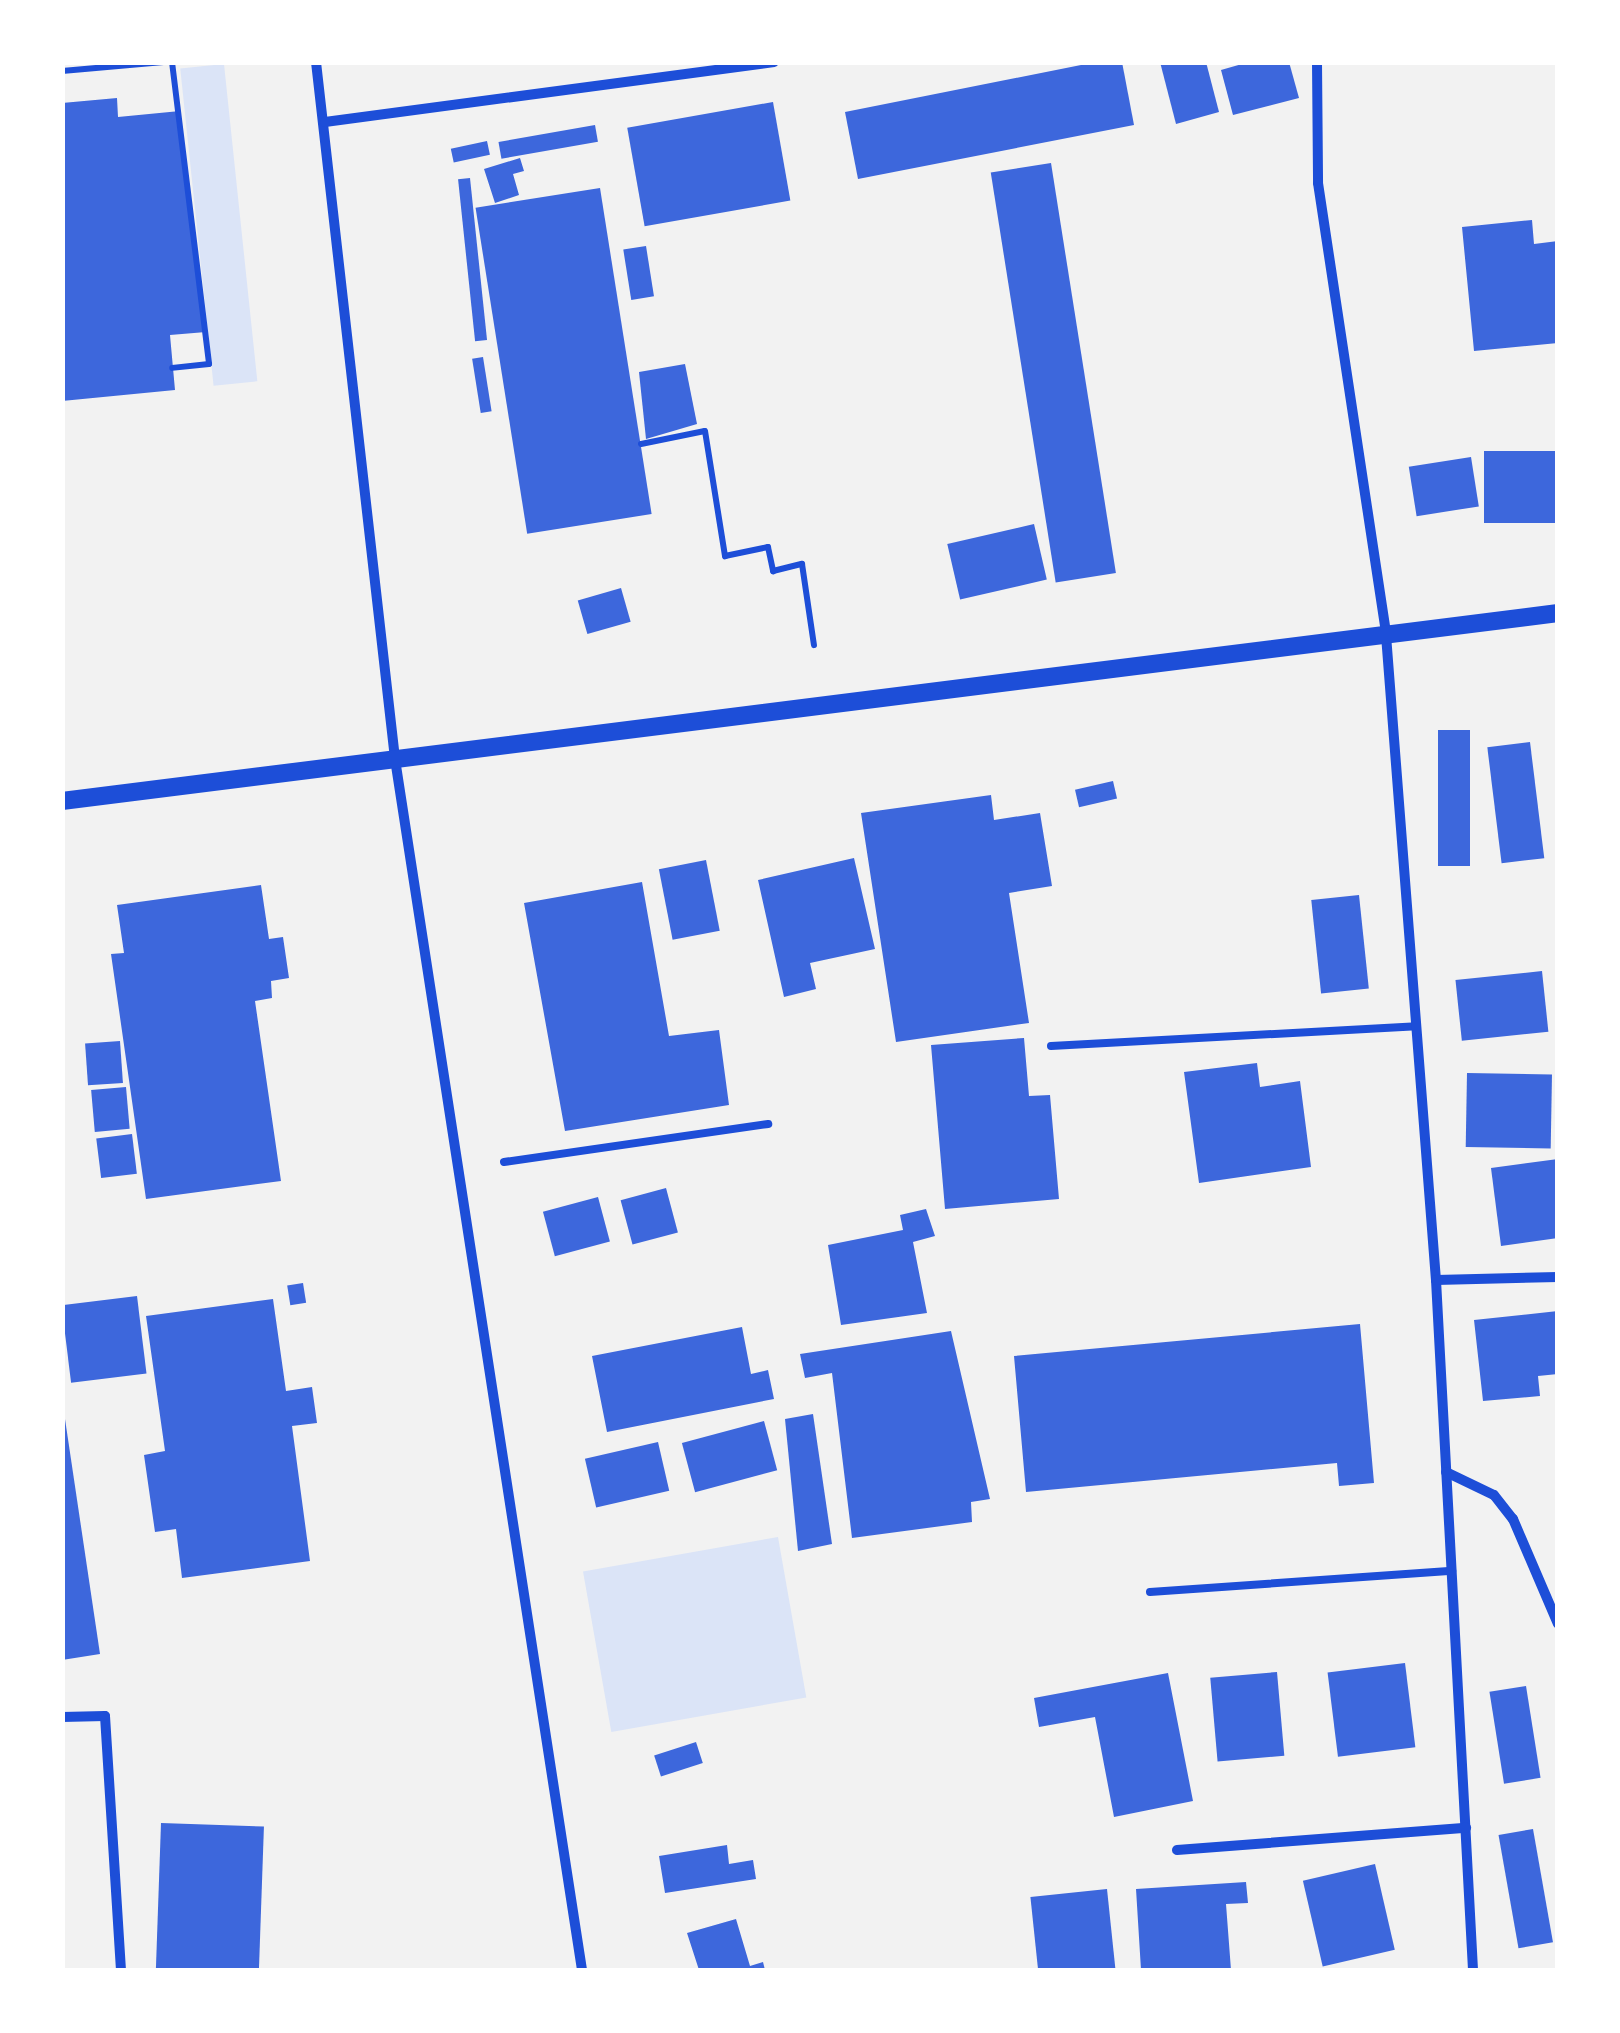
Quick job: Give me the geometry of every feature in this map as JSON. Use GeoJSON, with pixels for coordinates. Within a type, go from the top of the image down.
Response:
{"type":"FeatureCollection","features":[{"type":"Feature","properties":{"kind":"street"},"geometry":{"type":"LineString","coordinates":[[316,62],[394,759],[582,1970]]}},
{"type":"Feature","properties":{"kind":"street"},"geometry":{"type":"LineString","coordinates":[[324,122],[774,62]]}},
{"type":"Feature","properties":{"kind":"street"},"geometry":{"type":"LineString","coordinates":[[1317,62],[1318,183],[1386,635],[1436,1280],[1473,1970]]}},
{"type":"Feature","properties":{"kind":"street"},"geometry":{"type":"LineString","coordinates":[[62,800],[1558,613]]}},
{"type":"Feature","properties":{"kind":"street"},"geometry":{"type":"LineString","coordinates":[[1436,1280],[1558,1278]]}},
{"type":"Feature","properties":{"kind":"street"},"geometry":{"type":"LineString","coordinates":[[1446,1472],[1494,1495],[1514,1519],[1558,1624]]}},
{"type":"Feature","properties":{"kind":"street"},"geometry":{"type":"LineString","coordinates":[[62,1717],[105,1716],[122,1970]]}},
{"type":"Feature","properties":{"kind":"street"},"geometry":{"type":"LineString","coordinates":[[1177,1850],[1466,1828]]}},
{"type":"Feature","properties":{"kind":"lane"},"geometry":{"type":"LineString","coordinates":[[1051,1046],[1416,1026]]}},
{"type":"Feature","properties":{"kind":"lane"},"geometry":{"type":"LineString","coordinates":[[504,1162],[768,1124]]}},
{"type":"Feature","properties":{"kind":"lane"},"geometry":{"type":"LineString","coordinates":[[1150,1592],[1452,1571]]}},
{"type":"Feature","properties":{"kind":"path"},"geometry":{"type":"LineString","coordinates":[[62,71],[168,62],[209,364],[172,368]]}},
{"type":"Feature","properties":{"kind":"path"},"geometry":{"type":"LineString","coordinates":[[641,444],[705,431],[726,556],[768,547],[772,572],[802,564],[814,645]]}},
{"type":"Feature","properties":{"kind":"shaded area"},"geometry":{"type":"Polygon","coordinates":[[[224,64],[257,381],[214,386],[180,69],[224,64]]]}},
{"type":"Feature","properties":{"kind":"shaded area"},"geometry":{"type":"Polygon","coordinates":[[[778,1537],[806,1698],[611,1732],[583,1571],[778,1537]]]}},
{"type":"Feature","properties":{"kind":"building"},"geometry":{"type":"Polygon","coordinates":[[[1096,62],[1122,62],[1134,125],[858,179],[845,112],[1096,62]]]}},
{"type":"Feature","properties":{"kind":"building"},"geometry":{"type":"Polygon","coordinates":[[[1160,62],[1206,62],[1219,112],[1176,124],[1160,62]]]}},
{"type":"Feature","properties":{"kind":"building"},"geometry":{"type":"Polygon","coordinates":[[[1249,62],[1289,62],[1299,98],[1233,115],[1221,70],[1249,62]]]}},
{"type":"Feature","properties":{"kind":"building"},"geometry":{"type":"Polygon","coordinates":[[[117,98],[118,117],[180,111],[206,332],[170,335],[175,390],[62,401],[62,103],[117,98]]]}},
{"type":"Feature","properties":{"kind":"building"},"geometry":{"type":"Polygon","coordinates":[[[773,102],[790,200],[645,226],[627,128],[773,102]]]}},
{"type":"Feature","properties":{"kind":"building"},"geometry":{"type":"Polygon","coordinates":[[[595,125],[598,142],[501,159],[498,142],[595,125]]]}},
{"type":"Feature","properties":{"kind":"building"},"geometry":{"type":"Polygon","coordinates":[[[487,141],[490,155],[454,162],[451,149],[487,141]]]}},
{"type":"Feature","properties":{"kind":"building"},"geometry":{"type":"Polygon","coordinates":[[[520,158],[524,171],[513,174],[519,195],[495,203],[484,169],[520,158]]]}},
{"type":"Feature","properties":{"kind":"building"},"geometry":{"type":"Polygon","coordinates":[[[1051,163],[1116,573],[1056,582],[991,173],[1051,163]]]}},
{"type":"Feature","properties":{"kind":"building"},"geometry":{"type":"Polygon","coordinates":[[[470,178],[487,340],[475,341],[458,179],[470,178]]]}},
{"type":"Feature","properties":{"kind":"building"},"geometry":{"type":"Polygon","coordinates":[[[600,188],[652,514],[527,534],[476,208],[600,188]]]}},
{"type":"Feature","properties":{"kind":"building"},"geometry":{"type":"Polygon","coordinates":[[[1532,220],[1534,244],[1558,241],[1558,343],[1474,351],[1462,227],[1532,220]]]}},
{"type":"Feature","properties":{"kind":"building"},"geometry":{"type":"Polygon","coordinates":[[[646,246],[654,296],[631,300],[623,250],[646,246]]]}},
{"type":"Feature","properties":{"kind":"building"},"geometry":{"type":"Polygon","coordinates":[[[483,357],[492,411],[481,413],[472,359],[483,357]]]}},
{"type":"Feature","properties":{"kind":"building"},"geometry":{"type":"Polygon","coordinates":[[[685,364],[697,424],[646,439],[639,372],[685,364]]]}},
{"type":"Feature","properties":{"kind":"building"},"geometry":{"type":"Polygon","coordinates":[[[1484,451],[1558,451],[1558,523],[1484,523],[1484,451]]]}},
{"type":"Feature","properties":{"kind":"building"},"geometry":{"type":"Polygon","coordinates":[[[1471,457],[1479,506],[1417,516],[1409,467],[1471,457]]]}},
{"type":"Feature","properties":{"kind":"building"},"geometry":{"type":"Polygon","coordinates":[[[1034,524],[1047,580],[960,600],[947,544],[1034,524]]]}},
{"type":"Feature","properties":{"kind":"building"},"geometry":{"type":"Polygon","coordinates":[[[621,588],[631,622],[587,634],[578,600],[621,588]]]}},
{"type":"Feature","properties":{"kind":"building"},"geometry":{"type":"Polygon","coordinates":[[[1438,730],[1470,730],[1470,866],[1438,866],[1438,730]]]}},
{"type":"Feature","properties":{"kind":"building"},"geometry":{"type":"Polygon","coordinates":[[[1530,742],[1544,858],[1502,863],[1487,747],[1530,742]]]}},
{"type":"Feature","properties":{"kind":"building"},"geometry":{"type":"Polygon","coordinates":[[[1113,781],[1117,799],[1079,807],[1075,790],[1113,781]]]}},
{"type":"Feature","properties":{"kind":"building"},"geometry":{"type":"Polygon","coordinates":[[[991,795],[994,820],[1040,813],[1052,886],[1009,893],[1029,1023],[896,1042],[861,813],[991,795]]]}},
{"type":"Feature","properties":{"kind":"building"},"geometry":{"type":"Polygon","coordinates":[[[854,858],[875,949],[810,963],[816,989],[784,997],[758,880],[854,858]]]}},
{"type":"Feature","properties":{"kind":"building"},"geometry":{"type":"Polygon","coordinates":[[[706,860],[720,931],[673,940],[659,869],[706,860]]]}},
{"type":"Feature","properties":{"kind":"building"},"geometry":{"type":"Polygon","coordinates":[[[642,882],[669,1036],[719,1030],[729,1105],[565,1131],[524,903],[642,882]]]}},
{"type":"Feature","properties":{"kind":"building"},"geometry":{"type":"Polygon","coordinates":[[[261,885],[269,939],[283,937],[289,978],[271,981],[272,998],[255,1001],[281,1181],[146,1199],[111,954],[124,953],[117,905],[261,885]]]}},
{"type":"Feature","properties":{"kind":"building"},"geometry":{"type":"Polygon","coordinates":[[[1359,895],[1369,988],[1321,994],[1311,900],[1359,895]]]}},
{"type":"Feature","properties":{"kind":"building"},"geometry":{"type":"Polygon","coordinates":[[[1542,971],[1548,1032],[1462,1041],[1455,980],[1542,971]]]}},
{"type":"Feature","properties":{"kind":"building"},"geometry":{"type":"Polygon","coordinates":[[[1024,1038],[1029,1096],[1050,1095],[1059,1199],[945,1209],[931,1045],[1024,1038]]]}},
{"type":"Feature","properties":{"kind":"building"},"geometry":{"type":"Polygon","coordinates":[[[120,1041],[123,1083],[88,1085],[85,1043],[120,1041]]]}},
{"type":"Feature","properties":{"kind":"building"},"geometry":{"type":"Polygon","coordinates":[[[1257,1063],[1260,1087],[1300,1081],[1311,1167],[1199,1183],[1184,1072],[1257,1063]]]}},
{"type":"Feature","properties":{"kind":"building"},"geometry":{"type":"Polygon","coordinates":[[[1467,1073],[1552,1074],[1551,1148],[1466,1147],[1467,1073]]]}},
{"type":"Feature","properties":{"kind":"building"},"geometry":{"type":"Polygon","coordinates":[[[126,1087],[130,1129],[95,1132],[91,1090],[126,1087]]]}},
{"type":"Feature","properties":{"kind":"building"},"geometry":{"type":"Polygon","coordinates":[[[132,1134],[137,1174],[101,1178],[96,1138],[132,1134]]]}},
{"type":"Feature","properties":{"kind":"building"},"geometry":{"type":"Polygon","coordinates":[[[1558,1159],[1558,1238],[1501,1246],[1491,1168],[1558,1159]]]}},
{"type":"Feature","properties":{"kind":"building"},"geometry":{"type":"Polygon","coordinates":[[[666,1188],[678,1232],[633,1245],[621,1200],[666,1188]]]}},
{"type":"Feature","properties":{"kind":"building"},"geometry":{"type":"Polygon","coordinates":[[[598,1197],[610,1241],[555,1256],[543,1212],[598,1197]]]}},
{"type":"Feature","properties":{"kind":"building"},"geometry":{"type":"Polygon","coordinates":[[[926,1209],[935,1236],[913,1242],[927,1313],[841,1325],[828,1245],[903,1230],[900,1215],[926,1209]]]}},
{"type":"Feature","properties":{"kind":"building"},"geometry":{"type":"Polygon","coordinates":[[[303,1283],[306,1303],[290,1305],[287,1286],[303,1283]]]}},
{"type":"Feature","properties":{"kind":"building"},"geometry":{"type":"Polygon","coordinates":[[[137,1296],[147,1373],[71,1383],[62,1305],[137,1296]]]}},
{"type":"Feature","properties":{"kind":"building"},"geometry":{"type":"Polygon","coordinates":[[[273,1299],[286,1391],[312,1387],[317,1423],[292,1426],[310,1561],[182,1578],[176,1529],[155,1532],[144,1455],[165,1451],[146,1316],[273,1299]]]}},
{"type":"Feature","properties":{"kind":"building"},"geometry":{"type":"Polygon","coordinates":[[[1558,1311],[1558,1374],[1538,1376],[1540,1396],[1483,1401],[1474,1320],[1558,1311]]]}},
{"type":"Feature","properties":{"kind":"building"},"geometry":{"type":"Polygon","coordinates":[[[1360,1324],[1374,1483],[1339,1486],[1337,1463],[1026,1492],[1014,1356],[1360,1324]]]}},
{"type":"Feature","properties":{"kind":"building"},"geometry":{"type":"Polygon","coordinates":[[[742,1327],[751,1374],[768,1370],[774,1399],[607,1432],[592,1356],[742,1327]]]}},
{"type":"Feature","properties":{"kind":"building"},"geometry":{"type":"Polygon","coordinates":[[[951,1331],[990,1499],[971,1502],[972,1522],[852,1538],[832,1373],[805,1378],[800,1354],[951,1331]]]}},
{"type":"Feature","properties":{"kind":"building"},"geometry":{"type":"Polygon","coordinates":[[[813,1414],[832,1544],[798,1551],[785,1419],[813,1414]]]}},
{"type":"Feature","properties":{"kind":"building"},"geometry":{"type":"Polygon","coordinates":[[[65,1419],[100,1654],[62,1660],[62,1420],[65,1419]]]}},
{"type":"Feature","properties":{"kind":"building"},"geometry":{"type":"Polygon","coordinates":[[[764,1421],[777,1470],[695,1492],[682,1443],[764,1421]]]}},
{"type":"Feature","properties":{"kind":"building"},"geometry":{"type":"Polygon","coordinates":[[[658,1442],[669,1491],[596,1508],[585,1459],[658,1442]]]}},
{"type":"Feature","properties":{"kind":"building"},"geometry":{"type":"Polygon","coordinates":[[[1405,1663],[1415,1747],[1338,1757],[1328,1673],[1405,1663]]]}},
{"type":"Feature","properties":{"kind":"building"},"geometry":{"type":"Polygon","coordinates":[[[1277,1672],[1284,1756],[1218,1762],[1210,1678],[1277,1672]]]}},
{"type":"Feature","properties":{"kind":"building"},"geometry":{"type":"Polygon","coordinates":[[[1168,1673],[1193,1801],[1114,1817],[1095,1717],[1039,1727],[1034,1698],[1168,1673]]]}},
{"type":"Feature","properties":{"kind":"building"},"geometry":{"type":"Polygon","coordinates":[[[1526,1686],[1541,1778],[1504,1784],[1489,1692],[1526,1686]]]}},
{"type":"Feature","properties":{"kind":"building"},"geometry":{"type":"Polygon","coordinates":[[[696,1742],[703,1763],[661,1777],[654,1756],[696,1742]]]}},
{"type":"Feature","properties":{"kind":"building"},"geometry":{"type":"Polygon","coordinates":[[[161,1823],[264,1827],[259,1970],[156,1970],[161,1823]]]}},
{"type":"Feature","properties":{"kind":"building"},"geometry":{"type":"Polygon","coordinates":[[[1533,1829],[1553,1942],[1519,1948],[1499,1835],[1533,1829]]]}},
{"type":"Feature","properties":{"kind":"building"},"geometry":{"type":"Polygon","coordinates":[[[727,1845],[729,1864],[753,1860],[756,1879],[665,1893],[659,1856],[727,1845]]]}},
{"type":"Feature","properties":{"kind":"building"},"geometry":{"type":"Polygon","coordinates":[[[1375,1864],[1395,1950],[1323,1966],[1303,1881],[1375,1864]]]}},
{"type":"Feature","properties":{"kind":"building"},"geometry":{"type":"Polygon","coordinates":[[[1246,1882],[1248,1903],[1226,1904],[1231,1970],[1141,1970],[1136,1889],[1246,1882]]]}},
{"type":"Feature","properties":{"kind":"building"},"geometry":{"type":"Polygon","coordinates":[[[1107,1889],[1115,1970],[1038,1970],[1030,1897],[1107,1889]]]}},
{"type":"Feature","properties":{"kind":"building"},"geometry":{"type":"Polygon","coordinates":[[[736,1919],[750,1966],[763,1962],[765,1970],[699,1970],[687,1933],[736,1919]]]}}]}
